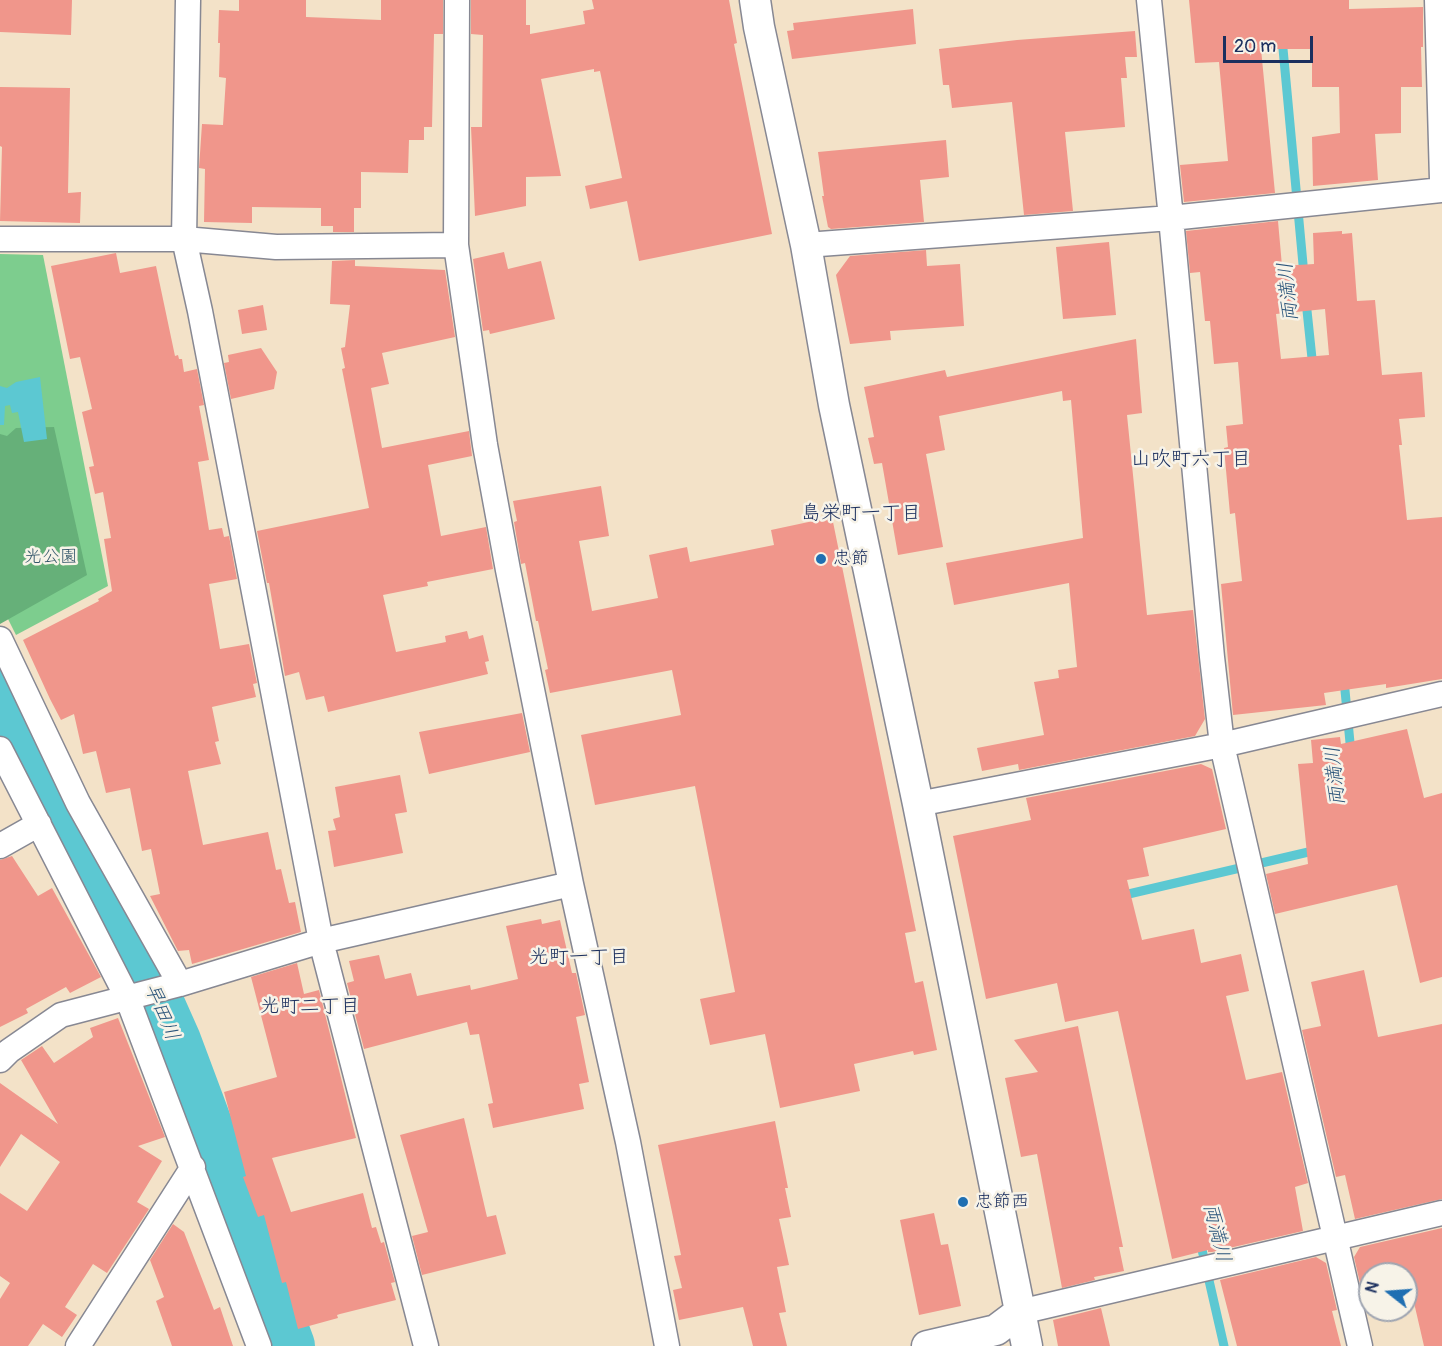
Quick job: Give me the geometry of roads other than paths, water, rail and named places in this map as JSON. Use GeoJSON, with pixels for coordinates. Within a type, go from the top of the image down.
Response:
{"type":"FeatureCollection","features":[{"type":"Feature","properties":{"kind":"street"},"geometry":{"type":"LineString","coordinates":[[188,0],[184,239],[200,311],[321,941],[426,1346]]}},
{"type":"Feature","properties":{"kind":"street"},"geometry":{"type":"LineString","coordinates":[[457,0],[456,245],[485,445],[510,582],[571,884],[628,1142],[667,1346]]}},
{"type":"Feature","properties":{"kind":"street"},"geometry":{"type":"LineString","coordinates":[[755,0],[806,244],[834,405],[918,804],[1027,1346]]}},
{"type":"Feature","properties":{"kind":"street"},"geometry":{"type":"LineString","coordinates":[[1149,0],[1222,745],[1360,1346]]}},
{"type":"Feature","properties":{"kind":"street"},"geometry":{"type":"LineString","coordinates":[[1437,0],[1442,180]]}},
{"type":"Feature","properties":{"kind":"street"},"geometry":{"type":"LineString","coordinates":[[806,244],[1171,218],[1442,190]]}},
{"type":"Feature","properties":{"kind":"street"},"geometry":{"type":"LineString","coordinates":[[0,239],[184,239],[276,247],[456,245]]}},
{"type":"Feature","properties":{"kind":"street"},"geometry":{"type":"LineString","coordinates":[[0,639],[78,803],[174,985]]}},
{"type":"Feature","properties":{"kind":"street"},"geometry":{"type":"LineString","coordinates":[[918,804],[1222,745],[1442,694]]}},
{"type":"Feature","properties":{"kind":"street"},"geometry":{"type":"LineString","coordinates":[[0,749],[131,996],[259,1346]]}},
{"type":"Feature","properties":{"kind":"street"},"geometry":{"type":"LineString","coordinates":[[0,846],[39,824]]}},
{"type":"Feature","properties":{"kind":"street"},"geometry":{"type":"LineString","coordinates":[[0,1060],[9,1051],[61,1016],[321,941],[571,884]]}},
{"type":"Feature","properties":{"kind":"street"},"geometry":{"type":"LineString","coordinates":[[78,1346],[193,1167]]}},
{"type":"Feature","properties":{"kind":"street"},"geometry":{"type":"LineString","coordinates":[[927,1346],[996,1330],[1020,1312],[1442,1213]]}},
{"type":"Feature","properties":{"kind":"water"},"geometry":{"type":"Polygon","coordinates":[[[40,377],[47,439],[24,442],[18,412],[12,413],[10,405],[5,406],[4,425],[0,425],[0,386],[7,388],[16,382],[40,377]]]}},
{"type":"Feature","properties":{"kind":"waterway","name":"両満川"},"geometry":{"type":"LineString","coordinates":[[1282,38],[1304,275]]}},
{"type":"Feature","properties":{"kind":"waterway","name":"両満川"},"geometry":{"type":"LineString","coordinates":[[1306,301],[1313,368]]}},
{"type":"Feature","properties":{"kind":"waterway","name":"両満川"},"geometry":{"type":"LineString","coordinates":[[1344,680],[1351,753]]}},
{"type":"Feature","properties":{"kind":"waterway","name":"早田川"},"geometry":{"type":"LineString","coordinates":[[0,693],[129,940],[174,1041],[288,1346]]}},
{"type":"Feature","properties":{"kind":"waterway","name":"両満川"},"geometry":{"type":"LineString","coordinates":[[1120,896],[1317,850]]}},
{"type":"Feature","properties":{"kind":"waterway","name":"両満川"},"geometry":{"type":"LineString","coordinates":[[1200,1241],[1224,1346]]}},
{"type":"Feature","properties":{"kind":"place","name":"忠節"},"geometry":{"type":"Point","coordinates":[821,559]}},
{"type":"Feature","properties":{"kind":"place","name":"忠節西"},"geometry":{"type":"Point","coordinates":[963,1202]}},
{"type":"Feature","properties":{"kind":"district","name":"山吹町六丁目"},"geometry":{"type":"Point","coordinates":[1191,460]}},
{"type":"Feature","properties":{"kind":"district","name":"島栄町一丁目"},"geometry":{"type":"Point","coordinates":[861,514]}},
{"type":"Feature","properties":{"kind":"district","name":"光町一丁目"},"geometry":{"type":"Point","coordinates":[579,958]}},
{"type":"Feature","properties":{"kind":"district","name":"光町二丁目"},"geometry":{"type":"Point","coordinates":[310,1007]}},
{"type":"Feature","properties":{"kind":"park label","name":"光公園"},"geometry":{"type":"Point","coordinates":[51,557]}}]}
